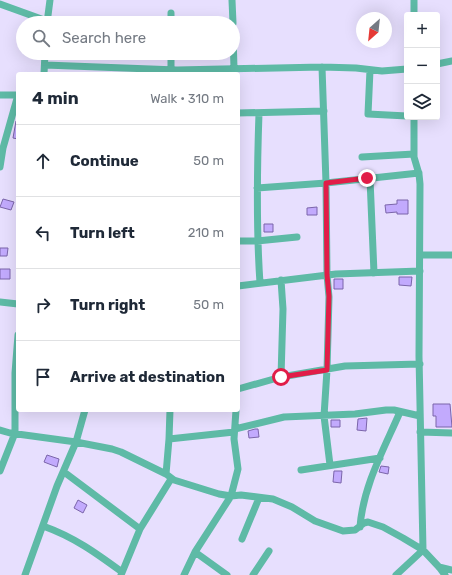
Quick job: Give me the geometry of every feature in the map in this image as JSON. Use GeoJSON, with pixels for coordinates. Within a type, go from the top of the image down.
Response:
{"type":"FeatureCollection","features":[{"type":"Feature","properties":{"kind":"street"},"geometry":{"type":"LineString","coordinates":[[2,0],[0,4],[31,16]]}},
{"type":"Feature","properties":{"kind":"street"},"geometry":{"type":"LineString","coordinates":[[48,16],[50,0]]}},
{"type":"Feature","properties":{"kind":"street"},"geometry":{"type":"LineString","coordinates":[[232,0],[233,16]]}},
{"type":"Feature","properties":{"kind":"street"},"geometry":{"type":"LineString","coordinates":[[414,0],[414,12]]}},
{"type":"Feature","properties":{"kind":"street"},"geometry":{"type":"LineString","coordinates":[[44,60],[44,72]]}},
{"type":"Feature","properties":{"kind":"street"},"geometry":{"type":"LineString","coordinates":[[167,71],[169,60]]}},
{"type":"Feature","properties":{"kind":"street"},"geometry":{"type":"LineString","coordinates":[[234,60],[234,68]]}},
{"type":"Feature","properties":{"kind":"street"},"geometry":{"type":"LineString","coordinates":[[440,63],[452,61]]}},
{"type":"Feature","properties":{"kind":"street"},"geometry":{"type":"LineString","coordinates":[[44,65],[120,71],[214,71],[234,68],[322,67],[386,71],[404,69]]}},
{"type":"Feature","properties":{"kind":"street"},"geometry":{"type":"LineString","coordinates":[[322,67],[326,183],[327,275],[329,296],[324,416],[330,465]]}},
{"type":"Feature","properties":{"kind":"street"},"geometry":{"type":"LineString","coordinates":[[370,70],[368,114],[404,116]]}},
{"type":"Feature","properties":{"kind":"street"},"geometry":{"type":"LineString","coordinates":[[0,94],[16,95]]}},
{"type":"Feature","properties":{"kind":"street"},"geometry":{"type":"LineString","coordinates":[[0,167],[3,148],[16,102]]}},
{"type":"Feature","properties":{"kind":"street"},"geometry":{"type":"LineString","coordinates":[[240,113],[324,111]]}},
{"type":"Feature","properties":{"kind":"street"},"geometry":{"type":"LineString","coordinates":[[259,113],[257,241],[260,283]]}},
{"type":"Feature","properties":{"kind":"street"},"geometry":{"type":"LineString","coordinates":[[396,575],[423,550],[420,432],[420,184],[414,154],[414,120]]}},
{"type":"Feature","properties":{"kind":"street"},"geometry":{"type":"LineString","coordinates":[[362,157],[414,154]]}},
{"type":"Feature","properties":{"kind":"street"},"geometry":{"type":"LineString","coordinates":[[257,188],[370,179],[419,173]]}},
{"type":"Feature","properties":{"kind":"street"},"geometry":{"type":"LineString","coordinates":[[370,179],[374,273]]}},
{"type":"Feature","properties":{"kind":"street"},"geometry":{"type":"LineString","coordinates":[[240,241],[297,237]]}},
{"type":"Feature","properties":{"kind":"street"},"geometry":{"type":"LineString","coordinates":[[420,255],[452,255]]}},
{"type":"Feature","properties":{"kind":"street"},"geometry":{"type":"LineString","coordinates":[[240,286],[327,275],[420,271]]}},
{"type":"Feature","properties":{"kind":"street"},"geometry":{"type":"LineString","coordinates":[[281,280],[283,309],[281,377]]}},
{"type":"Feature","properties":{"kind":"street"},"geometry":{"type":"LineString","coordinates":[[0,302],[16,303]]}},
{"type":"Feature","properties":{"kind":"street"},"geometry":{"type":"LineString","coordinates":[[240,388],[281,377],[345,366],[420,364]]}},
{"type":"Feature","properties":{"kind":"street"},"geometry":{"type":"LineString","coordinates":[[0,471],[15,433],[16,375]]}},
{"type":"Feature","properties":{"kind":"street"},"geometry":{"type":"LineString","coordinates":[[169,439],[234,430],[284,417],[355,414],[386,410],[420,416]]}},
{"type":"Feature","properties":{"kind":"street"},"geometry":{"type":"LineString","coordinates":[[25,575],[76,442],[84,412]]}},
{"type":"Feature","properties":{"kind":"street"},"geometry":{"type":"LineString","coordinates":[[43,526],[59,532],[88,547],[122,573],[140,529],[168,476],[170,412]]}},
{"type":"Feature","properties":{"kind":"street"},"geometry":{"type":"LineString","coordinates":[[184,575],[195,552],[231,496],[238,468],[234,430],[236,412]]}},
{"type":"Feature","properties":{"kind":"street"},"geometry":{"type":"LineString","coordinates":[[360,527],[361,513],[374,471],[400,412]]}},
{"type":"Feature","properties":{"kind":"street"},"geometry":{"type":"LineString","coordinates":[[0,430],[112,449],[121,452],[168,476],[219,494],[273,499],[315,520],[343,530],[355,530],[364,523],[368,522],[376,524],[423,550],[445,575]]}},
{"type":"Feature","properties":{"kind":"street"},"geometry":{"type":"LineString","coordinates":[[420,432],[452,433]]}},
{"type":"Feature","properties":{"kind":"street"},"geometry":{"type":"LineString","coordinates":[[301,470],[380,458]]}},
{"type":"Feature","properties":{"kind":"street"},"geometry":{"type":"LineString","coordinates":[[64,472],[140,529]]}},
{"type":"Feature","properties":{"kind":"street"},"geometry":{"type":"LineString","coordinates":[[242,540],[259,498]]}},
{"type":"Feature","properties":{"kind":"street"},"geometry":{"type":"LineString","coordinates":[[253,575],[269,551]]}},
{"type":"Feature","properties":{"kind":"street"},"geometry":{"type":"LineString","coordinates":[[195,552],[227,575]]}},
{"type":"Feature","properties":{"kind":"street"},"geometry":{"type":"LineString","coordinates":[[439,567],[452,570]]}},
{"type":"Feature","properties":{"kind":"building"},"geometry":{"type":"Polygon","coordinates":[[[16,121],[16,139],[13,138],[16,121]]]}},
{"type":"Feature","properties":{"kind":"building"},"geometry":{"type":"Polygon","coordinates":[[[3,199],[14,202],[11,210],[0,207],[3,199]]]}},
{"type":"Feature","properties":{"kind":"building"},"geometry":{"type":"Polygon","coordinates":[[[397,200],[408,200],[408,214],[397,214],[397,212],[386,213],[385,205],[397,204],[397,200]]]}},
{"type":"Feature","properties":{"kind":"building"},"geometry":{"type":"Polygon","coordinates":[[[317,207],[317,215],[307,215],[307,208],[317,207]]]}},
{"type":"Feature","properties":{"kind":"building"},"geometry":{"type":"Polygon","coordinates":[[[264,224],[273,224],[273,232],[264,232],[264,224]]]}},
{"type":"Feature","properties":{"kind":"building"},"geometry":{"type":"Polygon","coordinates":[[[0,248],[8,248],[7,256],[0,256],[0,248]]]}},
{"type":"Feature","properties":{"kind":"building"},"geometry":{"type":"Polygon","coordinates":[[[0,269],[10,269],[10,279],[0,279],[0,269]]]}},
{"type":"Feature","properties":{"kind":"building"},"geometry":{"type":"Polygon","coordinates":[[[399,277],[412,277],[411,286],[399,285],[399,277]]]}},
{"type":"Feature","properties":{"kind":"building"},"geometry":{"type":"Polygon","coordinates":[[[334,279],[343,279],[343,289],[334,289],[334,279]]]}},
{"type":"Feature","properties":{"kind":"building"},"geometry":{"type":"Polygon","coordinates":[[[433,404],[450,404],[452,427],[436,427],[436,416],[433,416],[433,404]]]}},
{"type":"Feature","properties":{"kind":"building"},"geometry":{"type":"Polygon","coordinates":[[[367,418],[366,431],[357,430],[358,419],[367,418]]]}},
{"type":"Feature","properties":{"kind":"building"},"geometry":{"type":"Polygon","coordinates":[[[331,420],[340,420],[340,427],[331,427],[331,420]]]}},
{"type":"Feature","properties":{"kind":"building"},"geometry":{"type":"Polygon","coordinates":[[[258,429],[259,437],[249,438],[248,431],[258,429]]]}},
{"type":"Feature","properties":{"kind":"building"},"geometry":{"type":"Polygon","coordinates":[[[47,455],[59,459],[57,467],[44,462],[47,455]]]}},
{"type":"Feature","properties":{"kind":"building"},"geometry":{"type":"Polygon","coordinates":[[[381,466],[389,467],[388,474],[379,472],[381,466]]]}},
{"type":"Feature","properties":{"kind":"building"},"geometry":{"type":"Polygon","coordinates":[[[334,471],[342,471],[341,483],[333,482],[334,471]]]}},
{"type":"Feature","properties":{"kind":"building"},"geometry":{"type":"Polygon","coordinates":[[[78,500],[87,505],[83,513],[74,508],[78,500]]]}},
{"type":"Feature","properties":{"kind":"route"},"geometry":{"type":"LineString","coordinates":[[281,377],[327,370],[329,296],[327,275],[326,183],[367,178]]}}]}
